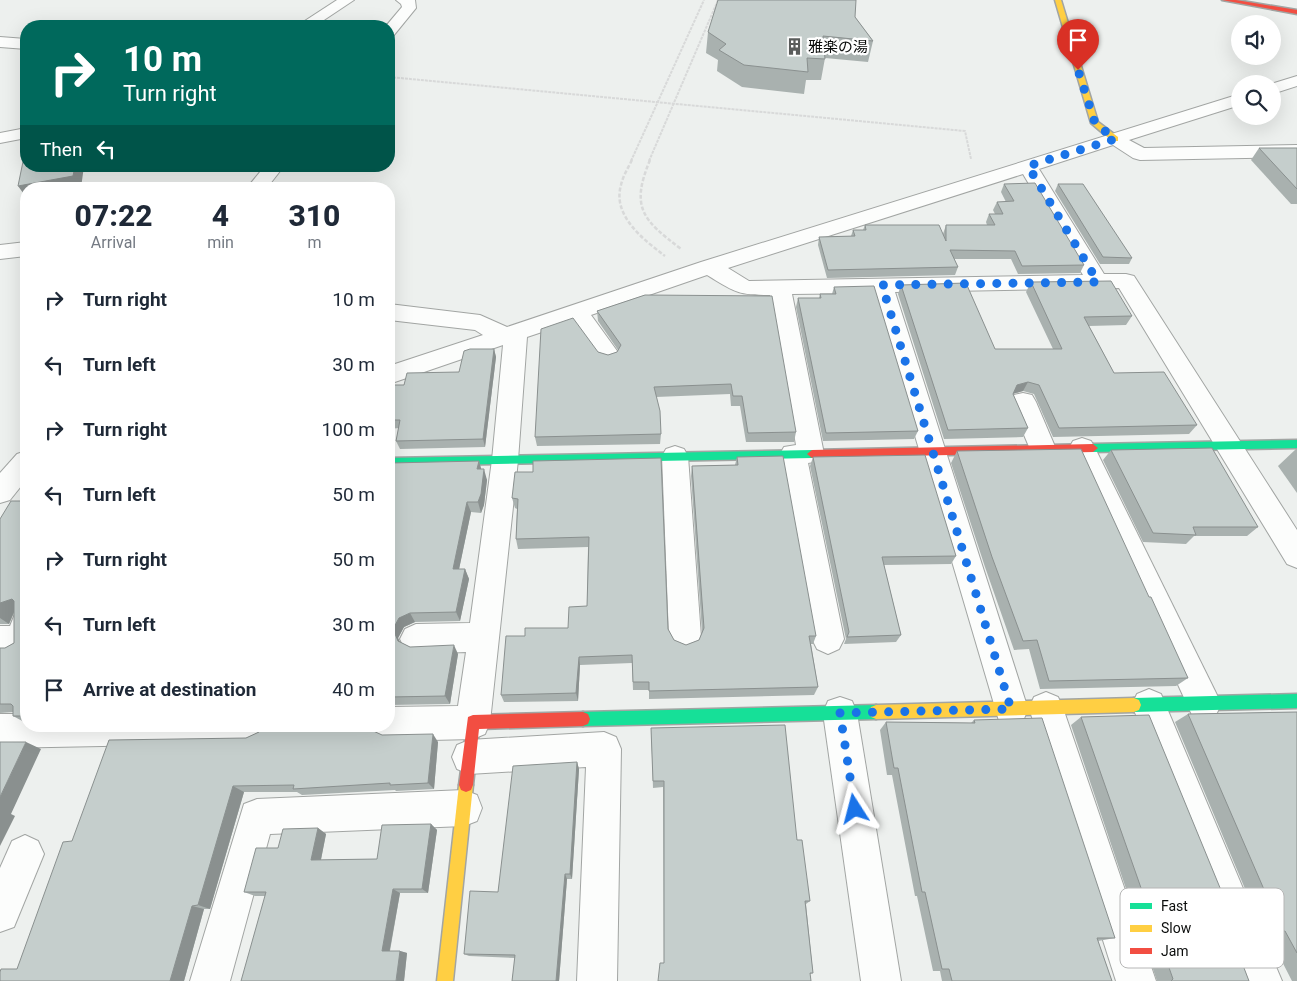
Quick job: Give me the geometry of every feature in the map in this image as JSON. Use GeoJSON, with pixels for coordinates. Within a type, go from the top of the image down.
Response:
{"type":"FeatureCollection","features":[{"type":"Feature","properties":{"kind":"street"},"geometry":{"type":"LineString","coordinates":[[315,20],[347,0]]}},
{"type":"Feature","properties":{"kind":"street"},"geometry":{"type":"LineString","coordinates":[[395,25],[409,8],[408,1],[403,0]]}},
{"type":"Feature","properties":{"kind":"street"},"geometry":{"type":"LineString","coordinates":[[1058,0],[1095,123],[1115,139],[1140,154],[1297,151]]}},
{"type":"Feature","properties":{"kind":"street"},"geometry":{"type":"LineString","coordinates":[[1225,0],[1297,12]]}},
{"type":"Feature","properties":{"kind":"street"},"geometry":{"type":"LineString","coordinates":[[0,42],[20,44]]}},
{"type":"Feature","properties":{"kind":"street"},"geometry":{"type":"LineString","coordinates":[[395,373],[699,271],[1231,102]]}},
{"type":"Feature","properties":{"kind":"street"},"geometry":{"type":"LineString","coordinates":[[0,138],[20,134]]}},
{"type":"Feature","properties":{"kind":"street"},"geometry":{"type":"LineString","coordinates":[[1028,166],[1098,282]]}},
{"type":"Feature","properties":{"kind":"street"},"geometry":{"type":"LineString","coordinates":[[262,182],[270,172]]}},
{"type":"Feature","properties":{"kind":"street"},"geometry":{"type":"LineString","coordinates":[[0,252],[20,250]]}},
{"type":"Feature","properties":{"kind":"street"},"geometry":{"type":"LineString","coordinates":[[699,271],[746,288],[1126,281],[1297,555]]}},
{"type":"Feature","properties":{"kind":"street"},"geometry":{"type":"LineString","coordinates":[[882,285],[1011,709]]}},
{"type":"Feature","properties":{"kind":"street"},"geometry":{"type":"LineString","coordinates":[[780,288],[828,639]]}},
{"type":"Feature","properties":{"kind":"street"},"geometry":{"type":"LineString","coordinates":[[577,312],[608,355]]}},
{"type":"Feature","properties":{"kind":"street"},"geometry":{"type":"LineString","coordinates":[[395,313],[480,324],[510,334]]}},
{"type":"Feature","properties":{"kind":"street"},"geometry":{"type":"LineString","coordinates":[[444,981],[505,460],[510,334]]}},
{"type":"Feature","properties":{"kind":"street"},"geometry":{"type":"LineString","coordinates":[[1023,402],[1043,449]]}},
{"type":"Feature","properties":{"kind":"street"},"geometry":{"type":"LineString","coordinates":[[395,462],[1297,444]]}},
{"type":"Feature","properties":{"kind":"street"},"geometry":{"type":"LineString","coordinates":[[1082,448],[1204,704]]}},
{"type":"Feature","properties":{"kind":"street"},"geometry":{"type":"LineString","coordinates":[[675,456],[686,637]]}},
{"type":"Feature","properties":{"kind":"street"},"geometry":{"type":"LineString","coordinates":[[9,501],[20,475]]}},
{"type":"Feature","properties":{"kind":"street"},"geometry":{"type":"LineString","coordinates":[[416,639],[483,637]]}},
{"type":"Feature","properties":{"kind":"street"},"geometry":{"type":"LineString","coordinates":[[0,641],[19,640],[20,638]]}},
{"type":"Feature","properties":{"kind":"street"},"geometry":{"type":"LineString","coordinates":[[395,724],[1297,701]]}},
{"type":"Feature","properties":{"kind":"street"},"geometry":{"type":"LineString","coordinates":[[1149,705],[1224,888]]}},
{"type":"Feature","properties":{"kind":"street"},"geometry":{"type":"LineString","coordinates":[[1046,708],[1120,932]]}},
{"type":"Feature","properties":{"kind":"street"},"geometry":{"type":"LineString","coordinates":[[840,713],[881,981]]}},
{"type":"Feature","properties":{"kind":"street"},"geometry":{"type":"LineString","coordinates":[[0,731],[20,731]]}},
{"type":"Feature","properties":{"kind":"street"},"geometry":{"type":"LineString","coordinates":[[470,757],[604,749],[597,981]]}},
{"type":"Feature","properties":{"kind":"street"},"geometry":{"type":"LineString","coordinates":[[210,981],[256,817],[464,808]]}},
{"type":"Feature","properties":{"kind":"street"},"geometry":{"type":"LineString","coordinates":[[0,913],[25,854]]}},
{"type":"Feature","properties":{"kind":"street"},"geometry":{"type":"LineString","coordinates":[[1132,968],[1136,981]]}},
{"type":"Feature","properties":{"kind":"street"},"geometry":{"type":"LineString","coordinates":[[1257,968],[1262,981]]}},
{"type":"Feature","properties":{"kind":"path"},"geometry":{"type":"LineString","coordinates":[[699,271],[671,260],[638,235],[623,213],[620,186],[704,0]]}},
{"type":"Feature","properties":{"kind":"path"},"geometry":{"type":"LineString","coordinates":[[671,260],[686,252],[659,232],[647,219],[638,198],[641,182],[718,0]]}},
{"type":"Feature","properties":{"kind":"path"},"geometry":{"type":"LineString","coordinates":[[395,78],[965,131]]}},
{"type":"Feature","properties":{"kind":"building","name":"雅楽の湯"},"geometry":{"type":"Polygon","coordinates":[[[718,0],[856,0],[855,17],[873,41],[823,36],[825,59],[807,58],[808,72],[744,65],[719,50],[726,44],[708,32],[718,0]]]}},
{"type":"Feature","properties":{"kind":"building"},"geometry":{"type":"Polygon","coordinates":[[[1259,148],[1297,148],[1297,189],[1259,148]]]}},
{"type":"Feature","properties":{"kind":"building"},"geometry":{"type":"Polygon","coordinates":[[[21,172],[74,172],[73,176],[40,182],[20,182],[20,186],[18,186],[21,172]]]}},
{"type":"Feature","properties":{"kind":"building"},"geometry":{"type":"Polygon","coordinates":[[[1035,183],[1084,265],[1022,266],[1015,251],[950,250],[958,267],[828,270],[819,237],[855,236],[853,230],[866,230],[865,225],[939,225],[946,241],[946,225],[995,225],[989,214],[1003,214],[997,202],[1014,201],[1004,184],[1035,183]]]}},
{"type":"Feature","properties":{"kind":"building"},"geometry":{"type":"Polygon","coordinates":[[[1058,184],[1083,184],[1132,258],[1103,257],[1058,184]]]}},
{"type":"Feature","properties":{"kind":"building"},"geometry":{"type":"Polygon","coordinates":[[[1111,281],[1132,316],[1084,317],[1114,373],[1164,372],[1197,425],[1059,428],[1039,385],[1028,382],[1017,385],[1013,394],[1028,428],[948,430],[901,285],[966,283],[995,349],[1062,349],[1031,282],[1111,281]]]}},
{"type":"Feature","properties":{"kind":"building"},"geometry":{"type":"Polygon","coordinates":[[[874,286],[918,431],[826,433],[798,298],[821,298],[820,294],[836,294],[834,287],[874,286]]]}},
{"type":"Feature","properties":{"kind":"building"},"geometry":{"type":"Polygon","coordinates":[[[645,295],[772,296],[796,432],[748,433],[742,396],[733,396],[731,384],[654,387],[660,411],[661,434],[535,437],[541,329],[573,318],[598,352],[608,355],[617,352],[621,345],[597,311],[645,295]]]}},
{"type":"Feature","properties":{"kind":"building"},"geometry":{"type":"Polygon","coordinates":[[[470,349],[494,349],[483,439],[396,441],[400,420],[395,420],[395,385],[404,385],[407,373],[459,372],[464,351],[470,349]]]}},
{"type":"Feature","properties":{"kind":"building"},"geometry":{"type":"Polygon","coordinates":[[[1212,448],[1258,527],[1193,527],[1196,535],[1153,533],[1111,450],[1212,448]]]}},
{"type":"Feature","properties":{"kind":"building"},"geometry":{"type":"Polygon","coordinates":[[[1081,449],[1188,678],[1049,681],[1037,640],[1023,641],[992,557],[957,451],[1081,449]]]}},
{"type":"Feature","properties":{"kind":"building"},"geometry":{"type":"Polygon","coordinates":[[[925,455],[956,556],[882,557],[901,635],[847,637],[849,632],[813,457],[925,455]]]}},
{"type":"Feature","properties":{"kind":"building"},"geometry":{"type":"Polygon","coordinates":[[[783,456],[816,636],[809,636],[818,687],[649,691],[649,682],[633,682],[632,655],[579,657],[576,693],[501,695],[506,636],[525,636],[525,628],[568,628],[569,607],[587,606],[589,537],[516,539],[518,499],[512,498],[515,472],[533,472],[533,461],[661,458],[668,629],[674,640],[686,645],[699,640],[704,628],[692,466],[738,465],[737,457],[783,456]]]}},
{"type":"Feature","properties":{"kind":"building"},"geometry":{"type":"Polygon","coordinates":[[[479,461],[477,469],[484,469],[481,494],[478,502],[467,502],[453,569],[465,569],[456,612],[410,613],[399,618],[395,625],[395,463],[479,461]]]}},
{"type":"Feature","properties":{"kind":"building"},"geometry":{"type":"Polygon","coordinates":[[[11,501],[20,501],[20,716],[13,716],[13,706],[11,704],[0,704],[0,648],[5,648],[14,643],[14,601],[12,599],[0,603],[0,519],[11,501]]]}},
{"type":"Feature","properties":{"kind":"building"},"geometry":{"type":"Polygon","coordinates":[[[395,634],[398,641],[410,647],[454,645],[445,696],[395,697],[395,634]]]}},
{"type":"Feature","properties":{"kind":"building"},"geometry":{"type":"Polygon","coordinates":[[[1297,712],[1297,953],[1284,931],[1284,888],[1263,888],[1188,714],[1297,712]]]}},
{"type":"Feature","properties":{"kind":"building"},"geometry":{"type":"Polygon","coordinates":[[[1149,715],[1220,888],[1141,888],[1081,717],[1149,715]]]}},
{"type":"Feature","properties":{"kind":"building"},"geometry":{"type":"Polygon","coordinates":[[[1042,718],[1115,938],[1097,938],[1112,981],[952,981],[949,969],[942,969],[925,892],[922,892],[898,768],[894,768],[886,722],[975,723],[974,720],[1042,718]]]}},
{"type":"Feature","properties":{"kind":"building"},"geometry":{"type":"Polygon","coordinates":[[[785,725],[797,840],[802,840],[810,901],[805,901],[813,973],[810,973],[811,981],[658,981],[660,963],[664,963],[664,781],[653,781],[651,728],[785,725]]]}},
{"type":"Feature","properties":{"kind":"building"},"geometry":{"type":"Polygon","coordinates":[[[259,732],[376,732],[382,735],[433,734],[428,783],[390,785],[390,783],[293,789],[294,785],[233,786],[198,905],[192,906],[170,981],[0,981],[1,969],[17,969],[63,842],[72,841],[109,740],[246,738],[259,732]]]}},
{"type":"Feature","properties":{"kind":"building"},"geometry":{"type":"Polygon","coordinates":[[[0,742],[26,742],[0,797],[0,742]]]}},
{"type":"Feature","properties":{"kind":"building"},"geometry":{"type":"Polygon","coordinates":[[[577,762],[570,874],[565,874],[556,981],[512,981],[515,955],[464,954],[470,891],[498,892],[513,766],[577,762]]]}},
{"type":"Feature","properties":{"kind":"building"},"geometry":{"type":"Polygon","coordinates":[[[431,824],[422,889],[393,889],[382,951],[400,951],[396,981],[241,981],[266,892],[244,892],[256,848],[278,848],[283,829],[318,828],[311,860],[377,859],[382,825],[431,824]]]}},
{"type":"Feature","properties":{"kind":"building"},"geometry":{"type":"Polygon","coordinates":[[[1169,968],[1244,968],[1249,981],[1171,981],[1173,979],[1169,968]]]}},
{"type":"Feature","properties":{"kind":"traffic: fast"},"geometry":{"type":"LineString","coordinates":[[1093,448],[1297,444]]}},
{"type":"Feature","properties":{"kind":"traffic: fast"},"geometry":{"type":"LineString","coordinates":[[395,462],[812,454]]}},
{"type":"Feature","properties":{"kind":"traffic: fast"},"geometry":{"type":"LineString","coordinates":[[1134,705],[1297,701]]}},
{"type":"Feature","properties":{"kind":"traffic: fast"},"geometry":{"type":"LineString","coordinates":[[583,719],[876,712]]}},
{"type":"Feature","properties":{"kind":"traffic: slow"},"geometry":{"type":"LineString","coordinates":[[1058,0],[1095,123],[1115,139]]}},
{"type":"Feature","properties":{"kind":"traffic: slow"},"geometry":{"type":"LineString","coordinates":[[876,712],[1134,705]]}},
{"type":"Feature","properties":{"kind":"traffic: slow"},"geometry":{"type":"LineString","coordinates":[[445,981],[466,785]]}},
{"type":"Feature","properties":{"kind":"traffic: jam"},"geometry":{"type":"LineString","coordinates":[[1225,0],[1297,12]]}},
{"type":"Feature","properties":{"kind":"traffic: jam"},"geometry":{"type":"LineString","coordinates":[[812,454],[1093,448]]}},
{"type":"Feature","properties":{"kind":"traffic: jam"},"geometry":{"type":"LineString","coordinates":[[466,785],[473,722],[583,719]]}},
{"type":"Feature","properties":{"kind":"place","name":"雅楽の湯"},"geometry":{"type":"Point","coordinates":[794,47]}},
{"type":"Feature","properties":{"kind":"route"},"geometry":{"type":"LineString","coordinates":[[855,809],[840,713],[1011,709],[882,285],[1098,282],[1028,166],[1115,139],[1095,123],[1078,70]]}}]}
